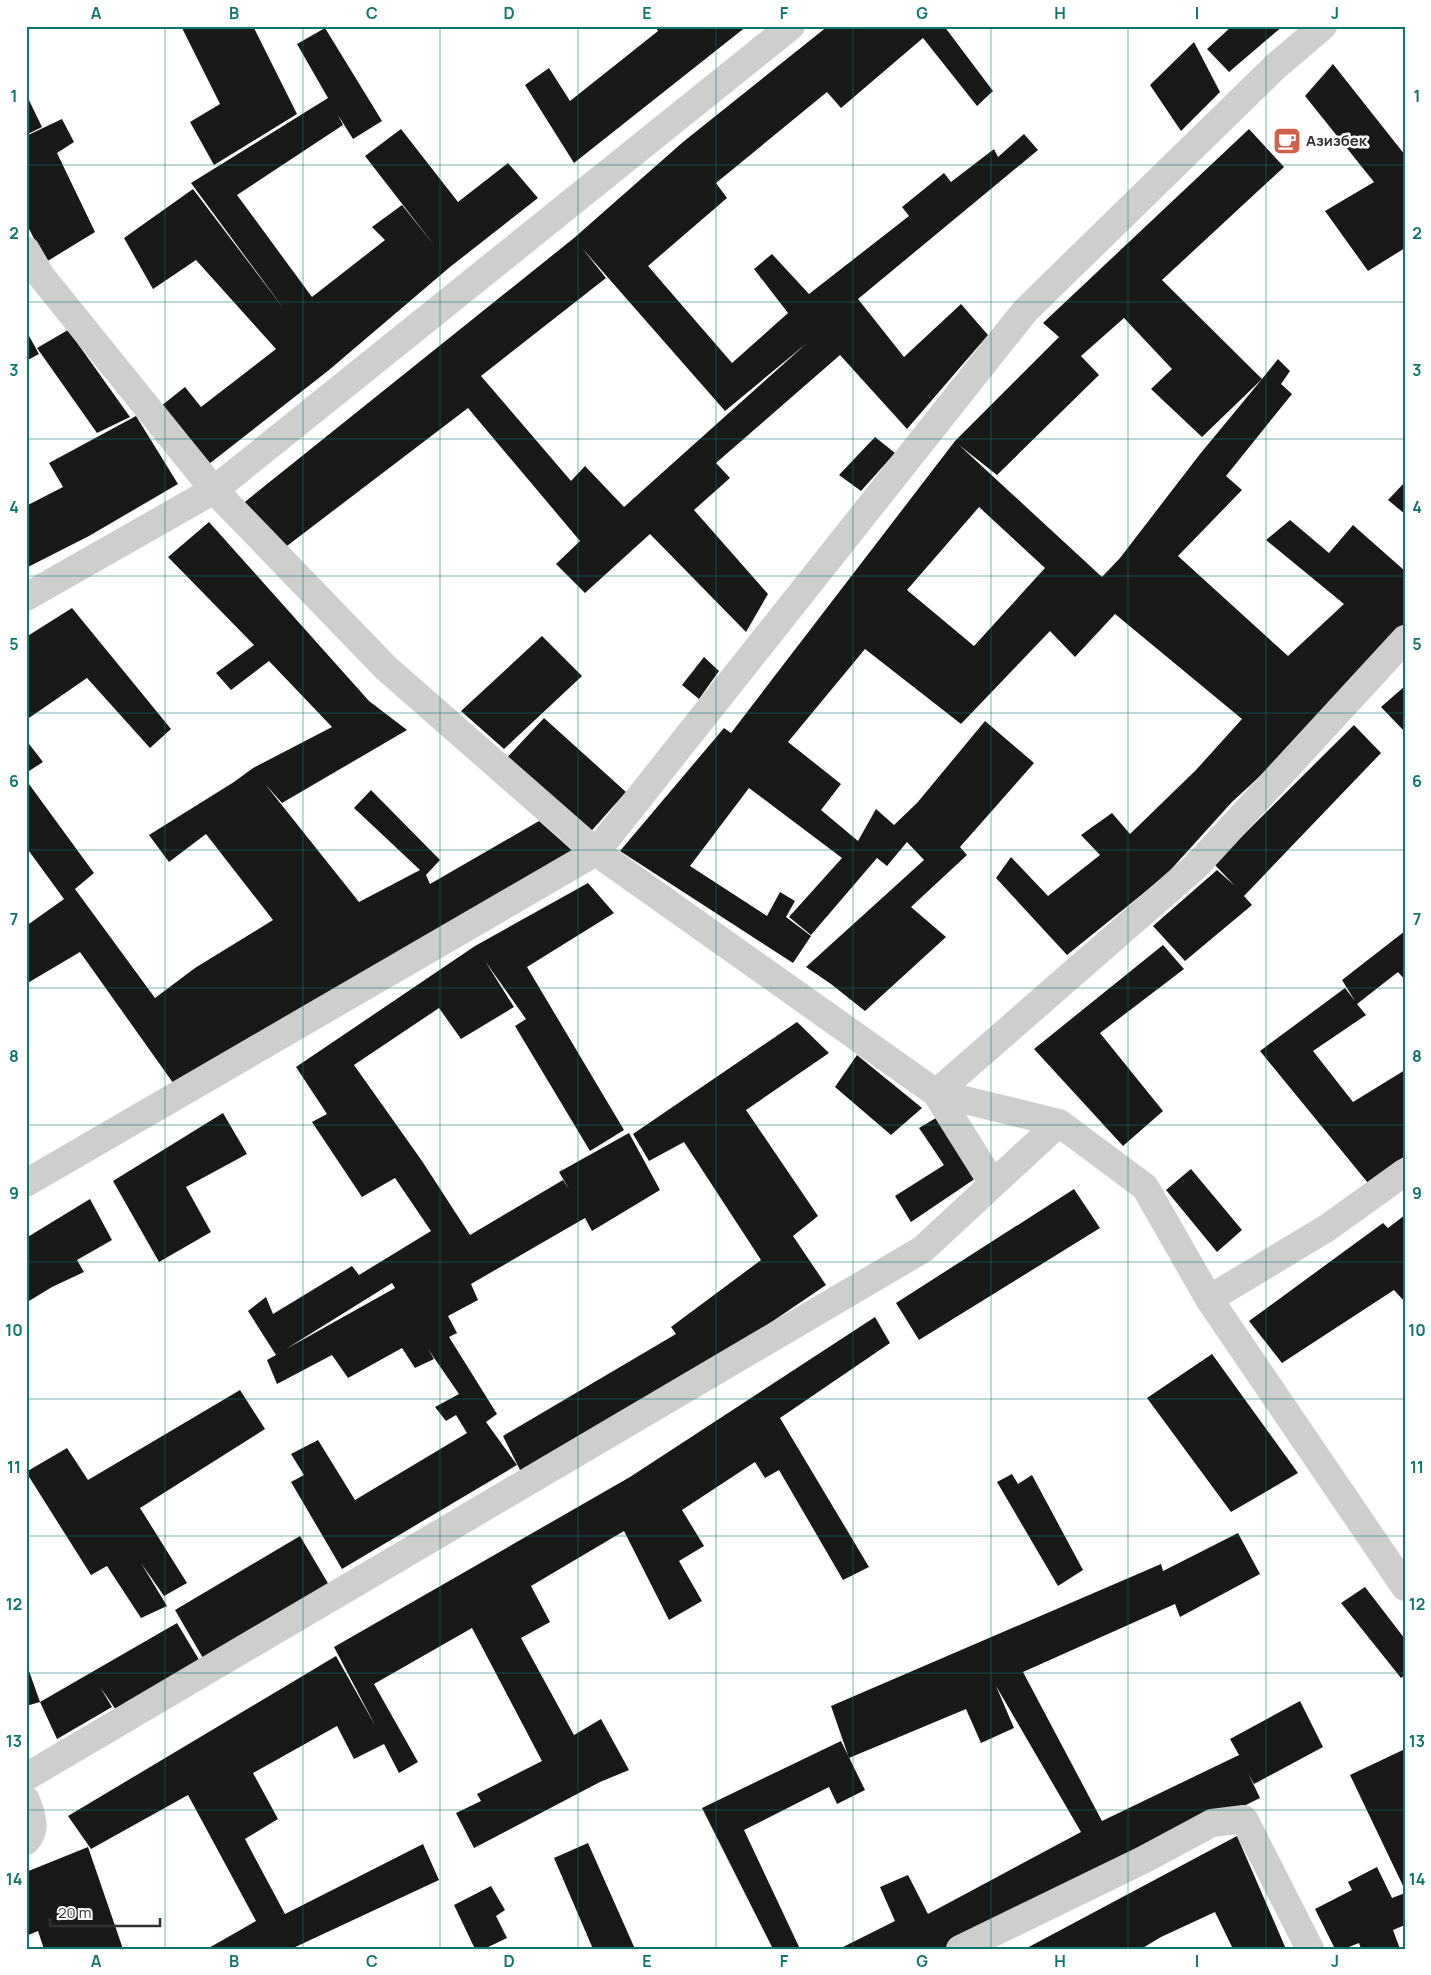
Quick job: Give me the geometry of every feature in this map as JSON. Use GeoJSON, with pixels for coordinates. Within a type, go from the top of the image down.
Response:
{"type":"FeatureCollection","features":[{"type":"Feature","properties":{"kind":"street"},"geometry":{"type":"LineString","coordinates":[[26,598],[214,490],[791,26]]}},
{"type":"Feature","properties":{"kind":"street"},"geometry":{"type":"LineString","coordinates":[[26,1183],[596,852],[1025,311],[1276,66],[1323,26]]}},
{"type":"Feature","properties":{"kind":"street"},"geometry":{"type":"LineString","coordinates":[[26,250],[41,276],[214,490],[386,668],[596,852],[936,1093],[1059,1123],[1145,1187],[1210,1299],[1405,1587]]}},
{"type":"Feature","properties":{"kind":"street"},"geometry":{"type":"LineString","coordinates":[[936,1093],[1196,866],[1405,639]]}},
{"type":"Feature","properties":{"kind":"street"},"geometry":{"type":"LineString","coordinates":[[936,1093],[993,1184]]}},
{"type":"Feature","properties":{"kind":"street"},"geometry":{"type":"LineString","coordinates":[[26,1777],[924,1250],[1059,1123]]}},
{"type":"Feature","properties":{"kind":"street"},"geometry":{"type":"LineString","coordinates":[[1210,1299],[1327,1228],[1405,1172]]}},
{"type":"Feature","properties":{"kind":"street"},"geometry":{"type":"LineString","coordinates":[[26,1800],[33,1823],[32,1834],[26,1841]]}},
{"type":"Feature","properties":{"kind":"street"},"geometry":{"type":"LineString","coordinates":[[960,1949],[1143,1860],[1212,1823],[1244,1819],[1310,1949]]}},
{"type":"Feature","properties":{"kind":"building"},"geometry":{"type":"Polygon","coordinates":[[[181,26],[253,26],[297,114],[214,165],[190,122],[220,104],[181,26]]]}},
{"type":"Feature","properties":{"kind":"building"},"geometry":{"type":"Polygon","coordinates":[[[655,26],[747,26],[574,163],[525,85],[549,68],[570,101],[658,31],[655,26]]]}},
{"type":"Feature","properties":{"kind":"building"},"geometry":{"type":"Polygon","coordinates":[[[828,26],[944,26],[993,91],[977,106],[923,38],[841,108],[827,92],[716,183],[727,198],[648,266],[732,363],[788,313],[754,269],[772,254],[809,294],[909,216],[902,207],[944,173],[951,182],[994,149],[998,157],[1024,134],[1038,150],[858,299],[904,357],[961,304],[988,335],[907,429],[840,355],[716,463],[730,478],[694,510],[768,594],[746,632],[650,534],[585,593],[556,564],[580,541],[468,408],[279,552],[241,505],[574,238],[683,142],[828,26]],[[582,248],[606,278],[481,376],[571,481],[585,466],[624,507],[807,343],[725,411],[582,248]]]}},
{"type":"Feature","properties":{"kind":"building"},"geometry":{"type":"Polygon","coordinates":[[[1232,26],[1283,26],[1229,72],[1207,49],[1232,26]]]}},
{"type":"Feature","properties":{"kind":"building"},"geometry":{"type":"Polygon","coordinates":[[[325,28],[382,121],[353,139],[338,115],[343,125],[237,195],[312,297],[385,240],[372,227],[402,205],[434,245],[365,156],[401,129],[458,202],[508,163],[538,198],[450,267],[329,370],[209,464],[161,406],[185,387],[201,407],[276,349],[196,260],[153,289],[124,238],[193,189],[284,309],[191,183],[328,98],[297,44],[325,28]]]}},
{"type":"Feature","properties":{"kind":"building"},"geometry":{"type":"Polygon","coordinates":[[[1194,42],[1220,92],[1181,131],[1150,85],[1194,42]]]}},
{"type":"Feature","properties":{"kind":"building"},"geometry":{"type":"Polygon","coordinates":[[[1333,64],[1405,155],[1405,248],[1368,271],[1325,211],[1374,182],[1305,96],[1333,64]]]}},
{"type":"Feature","properties":{"kind":"building"},"geometry":{"type":"Polygon","coordinates":[[[26,94],[42,127],[26,135],[26,94]]]}},
{"type":"Feature","properties":{"kind":"building"},"geometry":{"type":"Polygon","coordinates":[[[62,119],[74,142],[57,153],[95,232],[46,262],[26,223],[26,136],[62,119]]]}},
{"type":"Feature","properties":{"kind":"building"},"geometry":{"type":"Polygon","coordinates":[[[1249,129],[1284,167],[1162,280],[1262,379],[1278,359],[1290,371],[1281,384],[1292,394],[1226,476],[1242,490],[1178,556],[1288,656],[1344,604],[1266,540],[1290,520],[1329,553],[1353,525],[1405,571],[1405,642],[1232,802],[1166,875],[1067,955],[996,878],[1011,857],[1048,896],[1100,855],[1081,835],[1112,813],[1130,834],[1196,770],[1242,719],[1115,614],[1075,657],[1050,631],[961,724],[865,649],[788,742],[841,784],[821,810],[858,841],[876,809],[894,825],[917,803],[985,721],[1034,763],[960,847],[967,855],[911,907],[946,937],[865,1011],[806,967],[924,860],[907,842],[887,866],[877,858],[811,935],[789,917],[842,858],[749,788],[690,866],[767,916],[780,892],[795,901],[786,917],[811,936],[793,963],[620,851],[724,728],[731,733],[955,441],[1059,337],[1043,323],[1249,129]],[[1124,318],[1081,356],[1099,375],[997,475],[959,445],[1102,577],[1120,558],[1200,454],[1262,379],[1202,437],[1151,389],[1172,369],[1124,318]],[[979,507],[907,590],[974,646],[1045,568],[979,507]]]}},
{"type":"Feature","properties":{"kind":"building"},"geometry":{"type":"Polygon","coordinates":[[[68,330],[130,417],[97,433],[37,348],[68,330]]]}},
{"type":"Feature","properties":{"kind":"building"},"geometry":{"type":"Polygon","coordinates":[[[28,334],[39,354],[26,361],[26,335],[28,334]]]}},
{"type":"Feature","properties":{"kind":"building"},"geometry":{"type":"Polygon","coordinates":[[[136,416],[178,484],[89,536],[26,568],[26,506],[63,487],[49,463],[136,416]]]}},
{"type":"Feature","properties":{"kind":"building"},"geometry":{"type":"Polygon","coordinates":[[[875,437],[895,453],[861,491],[839,475],[875,437]]]}},
{"type":"Feature","properties":{"kind":"building"},"geometry":{"type":"Polygon","coordinates":[[[1405,482],[1405,514],[1388,500],[1405,482]]]}},
{"type":"Feature","properties":{"kind":"building"},"geometry":{"type":"Polygon","coordinates":[[[209,522],[369,701],[407,730],[282,803],[265,784],[359,902],[420,870],[354,808],[371,790],[440,860],[426,875],[430,884],[539,821],[575,853],[176,1087],[80,952],[26,984],[26,926],[64,899],[26,847],[26,780],[94,873],[75,889],[155,998],[195,968],[273,920],[206,834],[169,862],[149,835],[253,768],[332,727],[269,661],[231,690],[216,673],[254,645],[168,557],[209,522]]]}},
{"type":"Feature","properties":{"kind":"building"},"geometry":{"type":"Polygon","coordinates":[[[72,608],[171,729],[150,748],[87,678],[26,720],[26,637],[72,608]]]}},
{"type":"Feature","properties":{"kind":"building"},"geometry":{"type":"Polygon","coordinates":[[[542,636],[582,676],[504,749],[461,711],[542,636]]]}},
{"type":"Feature","properties":{"kind":"building"},"geometry":{"type":"Polygon","coordinates":[[[704,657],[719,671],[699,699],[682,685],[704,657]]]}},
{"type":"Feature","properties":{"kind":"building"},"geometry":{"type":"Polygon","coordinates":[[[1405,686],[1405,732],[1381,707],[1405,686]]]}},
{"type":"Feature","properties":{"kind":"building"},"geometry":{"type":"Polygon","coordinates":[[[544,718],[626,792],[586,837],[501,764],[544,718]]]}},
{"type":"Feature","properties":{"kind":"building"},"geometry":{"type":"Polygon","coordinates":[[[1354,725],[1381,753],[1244,896],[1252,905],[1185,961],[1153,926],[1217,870],[1235,886],[1214,864],[1354,725]]]}},
{"type":"Feature","properties":{"kind":"building"},"geometry":{"type":"Polygon","coordinates":[[[26,740],[43,762],[26,773],[26,740]]]}},
{"type":"Feature","properties":{"kind":"building"},"geometry":{"type":"Polygon","coordinates":[[[588,883],[614,913],[527,967],[624,1130],[590,1151],[515,1026],[526,1019],[485,961],[514,1007],[461,1039],[439,1008],[354,1065],[422,1161],[470,1235],[563,1180],[569,1189],[559,1172],[629,1133],[660,1190],[592,1231],[585,1218],[471,1284],[478,1300],[448,1316],[457,1333],[449,1337],[497,1414],[486,1422],[517,1465],[342,1569],[291,1482],[304,1475],[291,1454],[318,1440],[355,1500],[467,1433],[456,1415],[446,1421],[435,1407],[459,1394],[428,1349],[434,1359],[415,1368],[402,1348],[348,1378],[332,1355],[277,1384],[267,1360],[276,1355],[248,1311],[266,1297],[273,1314],[352,1266],[359,1275],[431,1231],[395,1178],[362,1197],[312,1122],[327,1114],[296,1067],[475,946],[588,883]],[[392,1283],[286,1349],[395,1288],[392,1283]]]}},
{"type":"Feature","properties":{"kind":"building"},"geometry":{"type":"Polygon","coordinates":[[[1405,931],[1405,980],[1398,972],[1357,1004],[1366,1015],[1313,1051],[1353,1102],[1405,1070],[1405,1156],[1368,1183],[1260,1051],[1345,988],[1355,1001],[1342,980],[1405,931]]]}},
{"type":"Feature","properties":{"kind":"building"},"geometry":{"type":"Polygon","coordinates":[[[1163,945],[1184,969],[1100,1033],[1163,1111],[1123,1146],[1034,1049],[1163,945]]]}},
{"type":"Feature","properties":{"kind":"building"},"geometry":{"type":"Polygon","coordinates":[[[797,1022],[829,1053],[746,1110],[818,1216],[793,1236],[826,1285],[701,1370],[523,1476],[503,1436],[676,1334],[671,1327],[761,1260],[684,1142],[649,1161],[633,1134],[797,1022]]]}},
{"type":"Feature","properties":{"kind":"building"},"geometry":{"type":"Polygon","coordinates":[[[857,1055],[922,1108],[891,1135],[835,1087],[857,1055]]]}},
{"type":"Feature","properties":{"kind":"building"},"geometry":{"type":"Polygon","coordinates":[[[223,1113],[247,1154],[186,1187],[211,1232],[159,1262],[113,1181],[223,1113]]]}},
{"type":"Feature","properties":{"kind":"building"},"geometry":{"type":"Polygon","coordinates":[[[941,1115],[979,1176],[911,1222],[895,1196],[944,1165],[919,1128],[941,1115]]]}},
{"type":"Feature","properties":{"kind":"building"},"geometry":{"type":"Polygon","coordinates":[[[1191,1169],[1242,1230],[1217,1252],[1166,1190],[1191,1169]]]}},
{"type":"Feature","properties":{"kind":"building"},"geometry":{"type":"Polygon","coordinates":[[[1074,1189],[1100,1228],[919,1340],[896,1303],[1074,1189]]]}},
{"type":"Feature","properties":{"kind":"building"},"geometry":{"type":"Polygon","coordinates":[[[90,1199],[112,1240],[77,1260],[84,1272],[52,1287],[29,1301],[26,1297],[26,1238],[90,1199]]]}},
{"type":"Feature","properties":{"kind":"building"},"geometry":{"type":"Polygon","coordinates":[[[1405,1215],[1405,1302],[1394,1290],[1282,1363],[1249,1321],[1383,1223],[1388,1228],[1405,1215]]]}},
{"type":"Feature","properties":{"kind":"building"},"geometry":{"type":"Polygon","coordinates":[[[875,1317],[890,1343],[780,1418],[869,1567],[843,1580],[779,1470],[765,1478],[755,1462],[682,1510],[704,1546],[679,1561],[702,1601],[669,1620],[624,1531],[531,1586],[550,1622],[521,1638],[574,1735],[601,1719],[629,1770],[600,1782],[474,1848],[456,1813],[481,1801],[477,1794],[542,1761],[472,1628],[374,1684],[418,1762],[399,1773],[384,1744],[354,1759],[337,1726],[253,1773],[278,1819],[245,1839],[285,1914],[423,1844],[439,1880],[291,1949],[207,1949],[256,1921],[188,1795],[91,1849],[68,1816],[336,1656],[376,1727],[334,1647],[630,1477],[875,1317]]]}},
{"type":"Feature","properties":{"kind":"building"},"geometry":{"type":"Polygon","coordinates":[[[1212,1354],[1298,1473],[1231,1512],[1147,1398],[1212,1354]]]}},
{"type":"Feature","properties":{"kind":"building"},"geometry":{"type":"Polygon","coordinates":[[[240,1390],[265,1429],[140,1508],[187,1583],[164,1596],[141,1563],[167,1606],[141,1618],[107,1566],[91,1575],[26,1472],[67,1448],[88,1480],[240,1390]]]}},
{"type":"Feature","properties":{"kind":"building"},"geometry":{"type":"Polygon","coordinates":[[[1012,1474],[1018,1484],[1032,1475],[1083,1570],[1058,1586],[997,1482],[1012,1474]]]}},
{"type":"Feature","properties":{"kind":"building"},"geometry":{"type":"Polygon","coordinates":[[[1238,1533],[1260,1574],[1180,1617],[1175,1604],[1023,1672],[1102,1821],[1239,1755],[1230,1739],[1300,1701],[1323,1747],[1254,1784],[1248,1773],[1260,1798],[954,1949],[839,1949],[895,1921],[880,1887],[908,1875],[928,1914],[1081,1832],[996,1686],[1014,1728],[981,1743],[966,1709],[849,1758],[831,1706],[1161,1564],[1163,1571],[1238,1533]]]}},
{"type":"Feature","properties":{"kind":"building"},"geometry":{"type":"Polygon","coordinates":[[[300,1536],[332,1590],[207,1665],[175,1610],[300,1536]]]}},
{"type":"Feature","properties":{"kind":"building"},"geometry":{"type":"Polygon","coordinates":[[[1365,1587],[1405,1639],[1405,1675],[1401,1678],[1341,1603],[1365,1587]]]}},
{"type":"Feature","properties":{"kind":"building"},"geometry":{"type":"Polygon","coordinates":[[[177,1623],[204,1668],[121,1717],[100,1687],[112,1707],[57,1739],[40,1702],[177,1623]]]}},
{"type":"Feature","properties":{"kind":"building"},"geometry":{"type":"Polygon","coordinates":[[[29,1671],[40,1702],[26,1706],[26,1672],[29,1671]]]}},
{"type":"Feature","properties":{"kind":"building"},"geometry":{"type":"Polygon","coordinates":[[[841,1741],[865,1790],[837,1804],[829,1787],[744,1830],[800,1949],[773,1949],[702,1808],[841,1741]]]}},
{"type":"Feature","properties":{"kind":"building"},"geometry":{"type":"Polygon","coordinates":[[[1405,1749],[1405,1890],[1350,1775],[1405,1749]]]}},
{"type":"Feature","properties":{"kind":"building"},"geometry":{"type":"Polygon","coordinates":[[[1237,1836],[1286,1949],[1233,1949],[1215,1912],[1161,1937],[1141,1949],[1025,1949],[1237,1836]]]}},
{"type":"Feature","properties":{"kind":"building"},"geometry":{"type":"Polygon","coordinates":[[[588,1843],[635,1949],[593,1949],[554,1858],[588,1843]]]}},
{"type":"Feature","properties":{"kind":"building"},"geometry":{"type":"Polygon","coordinates":[[[88,1847],[123,1949],[44,1949],[38,1931],[26,1936],[26,1872],[88,1847]]]}},
{"type":"Feature","properties":{"kind":"building"},"geometry":{"type":"Polygon","coordinates":[[[1377,1867],[1392,1898],[1405,1893],[1405,1925],[1393,1930],[1400,1949],[1361,1949],[1359,1943],[1344,1949],[1335,1949],[1315,1909],[1352,1890],[1348,1882],[1377,1867]]]}},
{"type":"Feature","properties":{"kind":"building"},"geometry":{"type":"Polygon","coordinates":[[[491,1886],[505,1910],[496,1916],[507,1938],[484,1949],[475,1949],[454,1905],[491,1886]]]}},
{"type":"Feature","properties":{"kind":"place","name":"Азизбек"},"geometry":{"type":"Point","coordinates":[1287,141]}}]}
